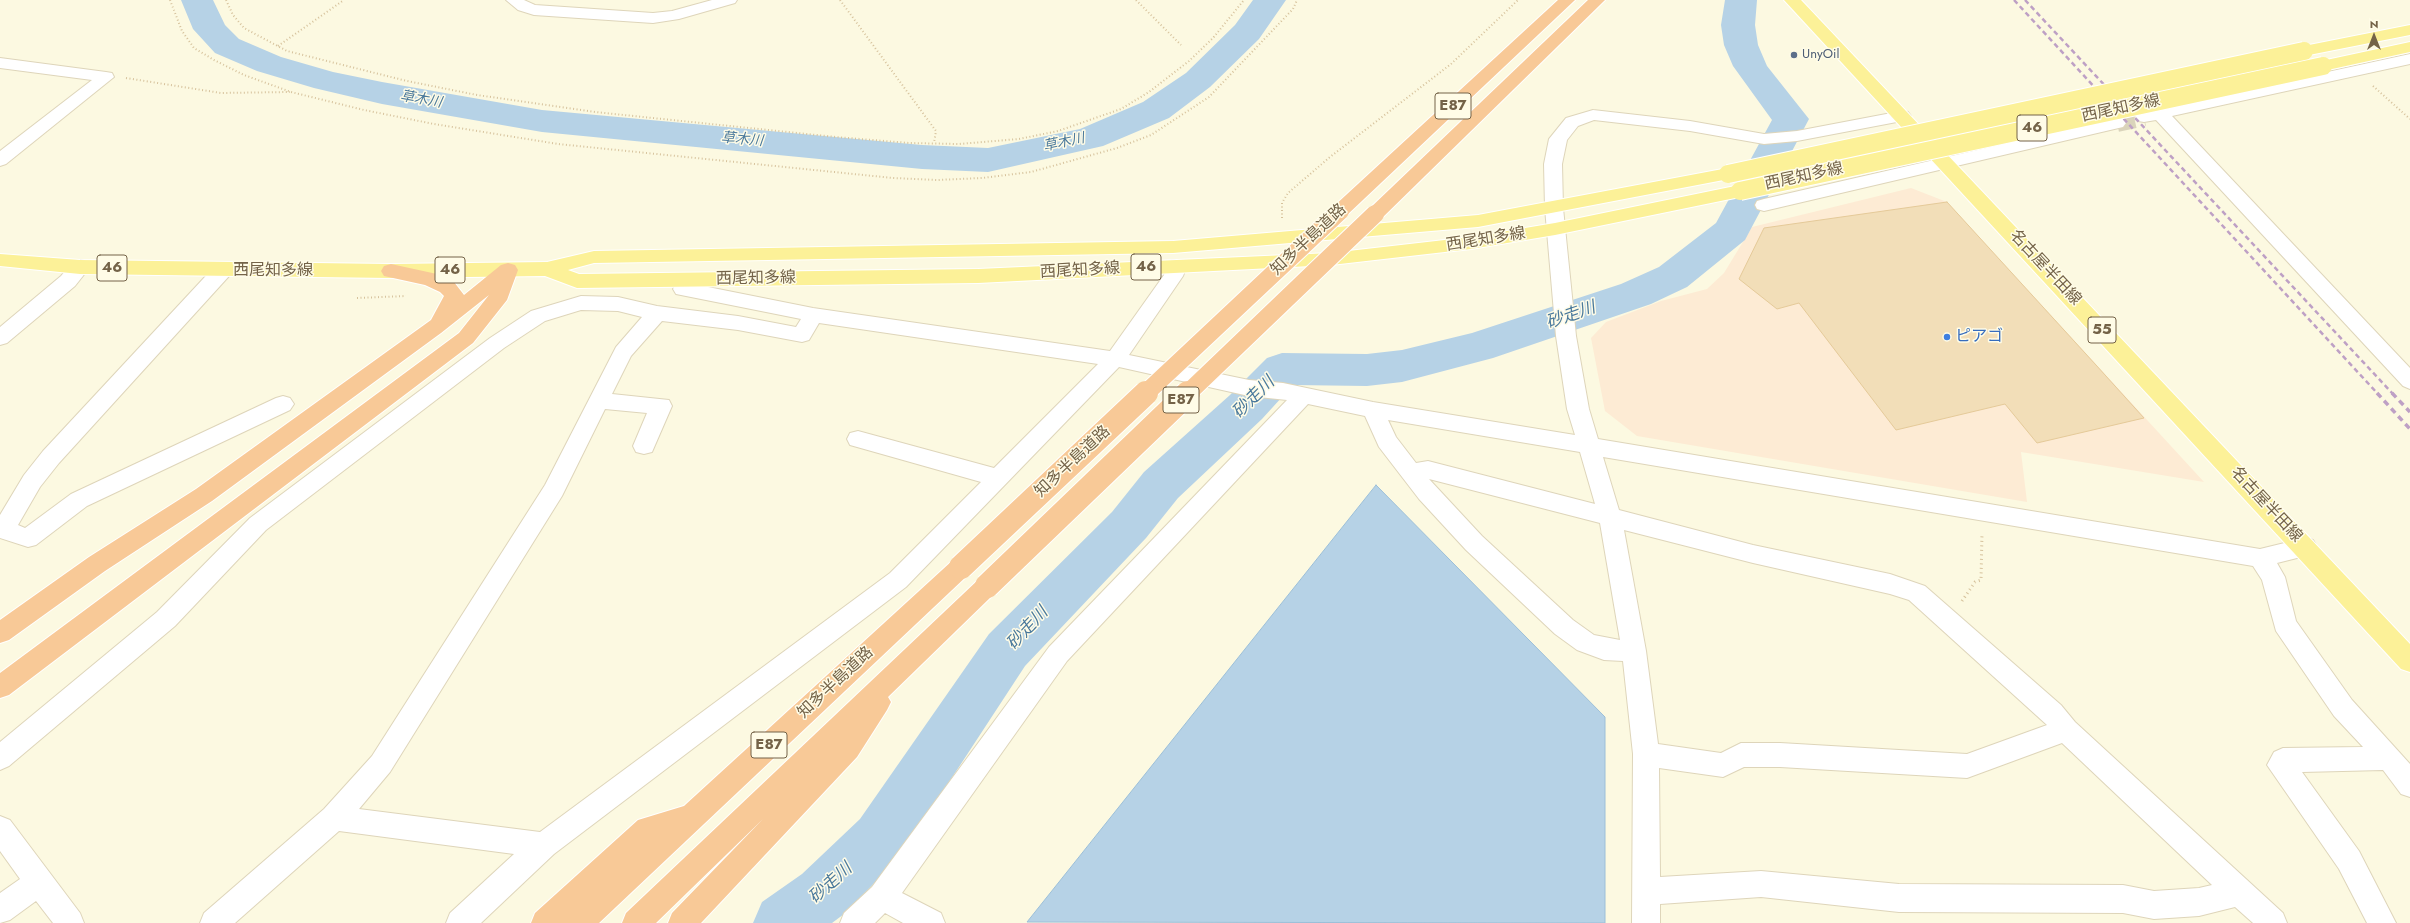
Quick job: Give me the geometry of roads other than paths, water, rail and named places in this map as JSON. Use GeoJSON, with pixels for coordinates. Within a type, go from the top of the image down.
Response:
{"type":"FeatureCollection","features":[{"type":"Feature","properties":{"kind":"highway","name":"知多半島道路"},"geometry":{"type":"LineString","coordinates":[[578,923],[1567,0]]}},
{"type":"Feature","properties":{"kind":"highway","name":"知多半島道路"},"geometry":{"type":"LineString","coordinates":[[636,923],[1598,0]]}},
{"type":"Feature","properties":{"kind":"highway"},"geometry":{"type":"LineString","coordinates":[[0,633],[97,564],[204,495],[434,328],[508,270]]}},
{"type":"Feature","properties":{"kind":"highway"},"geometry":{"type":"LineString","coordinates":[[0,687],[466,338],[497,300],[508,270]]}},
{"type":"Feature","properties":{"kind":"highway"},"geometry":{"type":"LineString","coordinates":[[392,271],[430,279],[447,287],[454,295],[448,310],[434,328]]}},
{"type":"Feature","properties":{"kind":"highway"},"geometry":{"type":"LineString","coordinates":[[682,923],[848,749],[897,672]]}},
{"type":"Feature","properties":{"kind":"highway"},"geometry":{"type":"LineString","coordinates":[[545,923],[648,829],[691,817]]}},
{"type":"Feature","properties":{"kind":"main road","name":"名古屋半田線"},"geometry":{"type":"LineString","coordinates":[[1792,0],[2410,661]]}},
{"type":"Feature","properties":{"kind":"main road","name":"西尾知多線"},"geometry":{"type":"LineString","coordinates":[[0,260],[80,267],[223,270],[392,271],[547,269],[594,257],[1173,248],[1478,221],[1554,208],[1728,174],[2410,30]]}},
{"type":"Feature","properties":{"kind":"main road","name":"西尾知多線"},"geometry":{"type":"LineString","coordinates":[[547,269],[577,281],[978,276],[1331,259],[1471,243],[1555,229],[1740,191],[2410,47]]}},
{"type":"Feature","properties":{"kind":"street"},"geometry":{"type":"LineString","coordinates":[[514,0],[524,7],[534,10],[653,18],[673,16],[729,0]]}},
{"type":"Feature","properties":{"kind":"street"},"geometry":{"type":"LineString","coordinates":[[2410,59],[2152,116],[2410,381]]}},
{"type":"Feature","properties":{"kind":"street"},"geometry":{"type":"LineString","coordinates":[[0,63],[106,77],[0,160]]}},
{"type":"Feature","properties":{"kind":"street"},"geometry":{"type":"LineString","coordinates":[[1646,923],[1648,892],[1646,754],[1634,651],[1610,517],[1578,409],[1566,336],[1561,298],[1554,208],[1554,164],[1558,139],[1572,122],[1593,115],[1626,118],[1764,139],[1797,136],[1902,116]]}},
{"type":"Feature","properties":{"kind":"street"},"geometry":{"type":"LineString","coordinates":[[1764,205],[2117,123]]}},
{"type":"Feature","properties":{"kind":"street"},"geometry":{"type":"LineString","coordinates":[[460,923],[544,845],[898,580],[1114,359],[1173,276],[1177,266]]}},
{"type":"Feature","properties":{"kind":"street"},"geometry":{"type":"LineString","coordinates":[[0,338],[68,281],[80,267]]}},
{"type":"Feature","properties":{"kind":"street"},"geometry":{"type":"LineString","coordinates":[[223,270],[51,457],[32,482],[16,511],[1,529],[28,538],[80,500],[283,404]]}},
{"type":"Feature","properties":{"kind":"street"},"geometry":{"type":"LineString","coordinates":[[683,289],[813,315],[1114,359],[1249,388],[1293,394],[1373,410],[1588,444],[1636,456],[1983,510],[2260,558],[2305,547]]}},
{"type":"Feature","properties":{"kind":"street"},"geometry":{"type":"LineString","coordinates":[[0,758],[166,619],[258,524],[497,343],[538,316],[581,303],[618,304],[657,313],[738,323],[802,335],[813,315]]}},
{"type":"Feature","properties":{"kind":"street"},"geometry":{"type":"LineString","coordinates":[[214,923],[334,818],[381,764],[554,490],[623,352],[657,313]]}},
{"type":"Feature","properties":{"kind":"street"},"geometry":{"type":"LineString","coordinates":[[854,923],[882,897],[1058,654],[1293,394]]}},
{"type":"Feature","properties":{"kind":"street"},"geometry":{"type":"LineString","coordinates":[[599,401],[661,406],[644,446]]}},
{"type":"Feature","properties":{"kind":"street"},"geometry":{"type":"LineString","coordinates":[[1373,410],[1387,441],[1427,493],[1474,543],[1564,627],[1586,643],[1604,649],[1634,651]]}},
{"type":"Feature","properties":{"kind":"street"},"geometry":{"type":"LineString","coordinates":[[858,438],[998,478]]}},
{"type":"Feature","properties":{"kind":"street"},"geometry":{"type":"LineString","coordinates":[[1411,472],[1428,470],[1753,554],[1890,584],[1918,593],[2047,708],[2066,730],[2273,923]]}},
{"type":"Feature","properties":{"kind":"street"},"geometry":{"type":"LineString","coordinates":[[2260,558],[2273,577],[2285,624],[2343,708],[2390,758],[2410,785]]}},
{"type":"Feature","properties":{"kind":"street"},"geometry":{"type":"LineString","coordinates":[[1646,754],[1723,765],[1741,755],[1780,755],[1967,766],[2066,730]]}},
{"type":"Feature","properties":{"kind":"street"},"geometry":{"type":"LineString","coordinates":[[2382,923],[2349,860],[2306,797],[2280,765],[2283,760],[2390,758]]}},
{"type":"Feature","properties":{"kind":"street"},"geometry":{"type":"LineString","coordinates":[[334,818],[544,845]]}},
{"type":"Feature","properties":{"kind":"street"},"geometry":{"type":"LineString","coordinates":[[0,829],[70,923]]}},
{"type":"Feature","properties":{"kind":"street"},"geometry":{"type":"LineString","coordinates":[[0,910],[39,882]]}},
{"type":"Feature","properties":{"kind":"street"},"geometry":{"type":"LineString","coordinates":[[1648,892],[1761,884],[1899,898],[2124,899],[2155,914],[2239,892]]}},
{"type":"Feature","properties":{"kind":"street"},"geometry":{"type":"LineString","coordinates":[[882,897],[931,923]]}},
{"type":"Feature","properties":{"kind":"water"},"geometry":{"type":"Polygon","coordinates":[[[1376,485],[1605,717],[1605,923],[1027,922],[1376,485]]]}},
{"type":"Feature","properties":{"kind":"waterway","name":"草木川"},"geometry":{"type":"LineString","coordinates":[[197,0],[210,29],[227,46],[269,64],[326,81],[382,93],[542,121],[922,157],[988,160],[1090,138],[1156,110],[1198,80],[1247,32],[1270,0]]}},
{"type":"Feature","properties":{"kind":"waterway","name":"砂走川"},"geometry":{"type":"LineString","coordinates":[[783,923],[823,894],[880,838],[1007,650],[1129,525],[1161,485],[1246,407],[1282,369],[1367,370],[1402,366],[1478,347],[1636,294],[1673,277],[1731,231],[1791,119],[1765,88],[1750,66],[1741,45],[1738,25],[1741,0]]}},
{"type":"Feature","properties":{"kind":"tunnel"},"geometry":{"type":"LineString","coordinates":[[2117,123],[2144,117]]}},
{"type":"Feature","properties":{"kind":"railway"},"geometry":{"type":"LineString","coordinates":[[2014,0],[2378,394]]}},
{"type":"Feature","properties":{"kind":"railway"},"geometry":{"type":"LineString","coordinates":[[2025,0],[2393,394]]}},
{"type":"Feature","properties":{"kind":"railway"},"geometry":{"type":"LineString","coordinates":[[2377,393],[2410,429]]}},
{"type":"Feature","properties":{"kind":"railway"},"geometry":{"type":"LineString","coordinates":[[2392,393],[2410,412]]}},
{"type":"Feature","properties":{"kind":"place","name":"UnyOil"},"geometry":{"type":"Point","coordinates":[1794,55]}},
{"type":"Feature","properties":{"kind":"place","name":"ピアゴ"},"geometry":{"type":"Point","coordinates":[1947,337]}}]}
